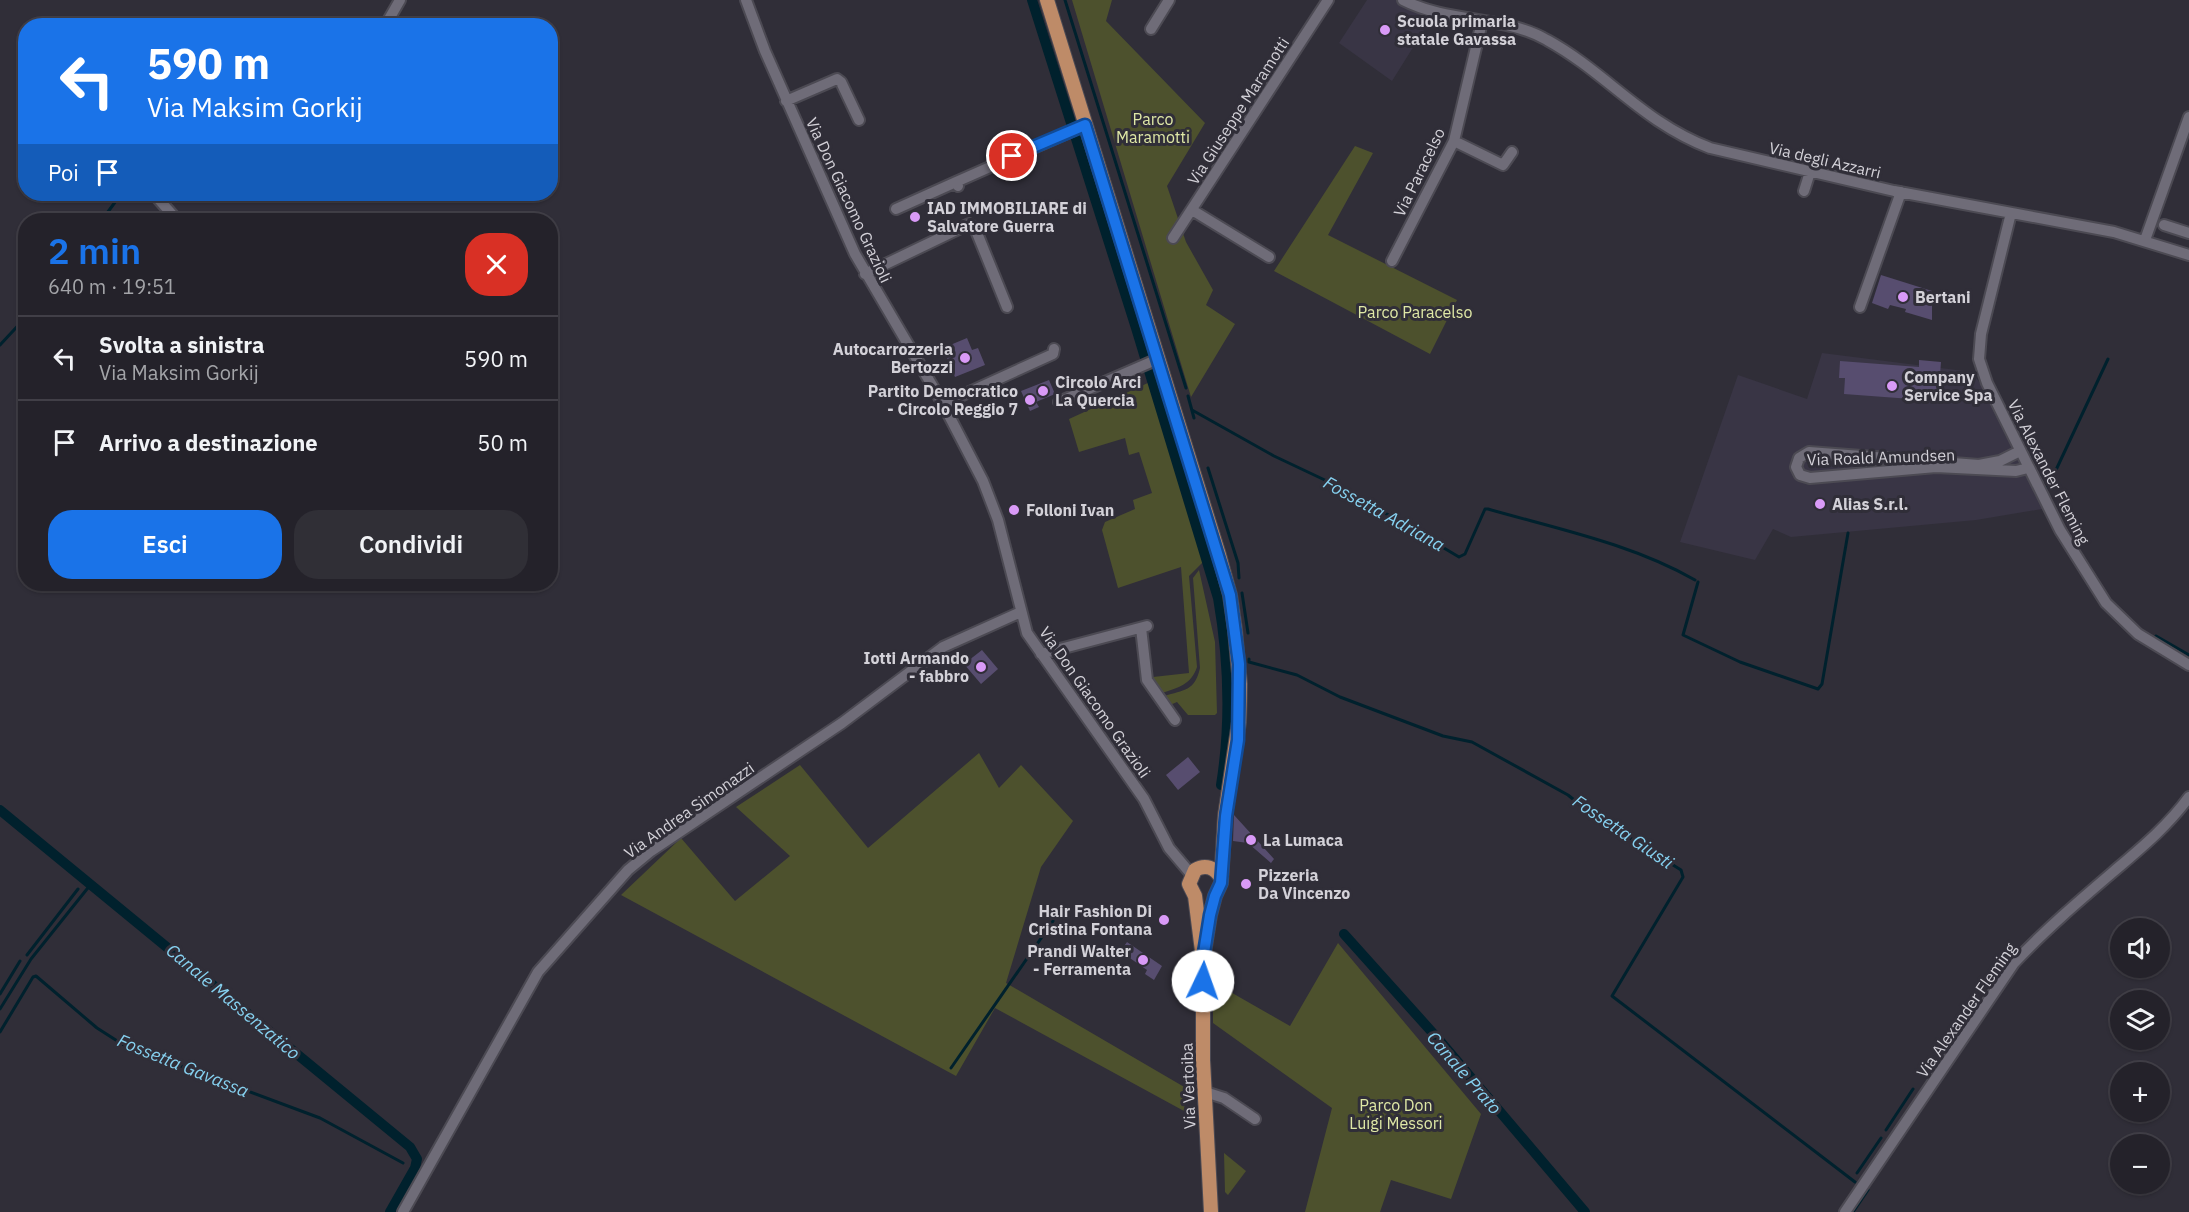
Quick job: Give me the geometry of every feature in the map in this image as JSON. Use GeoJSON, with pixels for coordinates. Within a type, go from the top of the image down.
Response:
{"type":"FeatureCollection","features":[{"type":"Feature","properties":{"kind":"main road"},"geometry":{"type":"LineString","coordinates":[[1047,0],[1077,128],[1219,555],[1233,614],[1239,664],[1239,722],[1224,835],[1221,888],[1215,896],[1203,959]]}},
{"type":"Feature","properties":{"kind":"main road"},"geometry":{"type":"LineString","coordinates":[[1203,959],[1195,897],[1190,889],[1191,874],[1204,867],[1224,835]]}},
{"type":"Feature","properties":{"kind":"main road"},"geometry":{"type":"LineString","coordinates":[[1204,867],[1215,870],[1221,878]]}},
{"type":"Feature","properties":{"kind":"main road"},"geometry":{"type":"LineString","coordinates":[[1195,897],[1205,900],[1215,896]]}},
{"type":"Feature","properties":{"kind":"main road","name":"Via Vertoiba"},"geometry":{"type":"LineString","coordinates":[[1203,959],[1205,1092],[1211,1212]]}},
{"type":"Feature","properties":{"kind":"street"},"geometry":{"type":"LineString","coordinates":[[390,18],[400,0]]}},
{"type":"Feature","properties":{"kind":"street","name":"Via Don Giacomo Grazioli"},"geometry":{"type":"LineString","coordinates":[[746,0],[786,101],[865,274],[943,404],[983,481],[998,520],[1027,633],[1144,799],[1169,848],[1191,874]]}},
{"type":"Feature","properties":{"kind":"street"},"geometry":{"type":"LineString","coordinates":[[1152,29],[1169,0]]}},
{"type":"Feature","properties":{"kind":"street","name":"Via Giuseppe Maramotti"},"geometry":{"type":"LineString","coordinates":[[1173,238],[1328,0]]}},
{"type":"Feature","properties":{"kind":"street","name":"Via degli Azzarri"},"geometry":{"type":"LineString","coordinates":[[1403,0],[1433,14],[1515,27],[1547,40],[1568,53],[1639,109],[1684,137],[1724,152],[1901,192],[2145,240],[2189,255]]}},
{"type":"Feature","properties":{"kind":"street","name":"Via Paracelso"},"geometry":{"type":"LineString","coordinates":[[1392,261],[1454,141],[1482,22]]}},
{"type":"Feature","properties":{"kind":"street"},"geometry":{"type":"LineString","coordinates":[[786,101],[837,79],[841,82],[859,120]]}},
{"type":"Feature","properties":{"kind":"street"},"geometry":{"type":"LineString","coordinates":[[2145,240],[2189,117]]}},
{"type":"Feature","properties":{"kind":"street"},"geometry":{"type":"LineString","coordinates":[[896,209],[957,184],[1077,128]]}},
{"type":"Feature","properties":{"kind":"street"},"geometry":{"type":"LineString","coordinates":[[1454,141],[1503,165],[1512,152]]}},
{"type":"Feature","properties":{"kind":"street"},"geometry":{"type":"LineString","coordinates":[[1804,191],[1810,172]]}},
{"type":"Feature","properties":{"kind":"street"},"geometry":{"type":"LineString","coordinates":[[1860,307],[1901,192]]}},
{"type":"Feature","properties":{"kind":"street"},"geometry":{"type":"LineString","coordinates":[[160,201],[171,213]]}},
{"type":"Feature","properties":{"kind":"street"},"geometry":{"type":"LineString","coordinates":[[1192,210],[1269,256]]}},
{"type":"Feature","properties":{"kind":"street","name":"Via Alexander Fleming"},"geometry":{"type":"LineString","coordinates":[[2012,213],[1981,334],[1980,359],[1987,383],[2060,530],[2106,603],[2138,634],[2189,665]]}},
{"type":"Feature","properties":{"kind":"street"},"geometry":{"type":"LineString","coordinates":[[865,274],[969,224],[975,228],[1007,307]]}},
{"type":"Feature","properties":{"kind":"street"},"geometry":{"type":"LineString","coordinates":[[2164,225],[2189,233]]}},
{"type":"Feature","properties":{"kind":"street"},"geometry":{"type":"LineString","coordinates":[[943,404],[1053,354],[1053,349]]}},
{"type":"Feature","properties":{"kind":"street"},"geometry":{"type":"LineString","coordinates":[[1059,402],[1153,361]]}},
{"type":"Feature","properties":{"kind":"street","name":"Via Roald Amundsen"},"geometry":{"type":"LineString","coordinates":[[2020,451],[2000,461],[1979,465],[1809,452],[1799,458],[1796,467],[1800,475],[1810,478],[1936,467],[2016,471],[2028,468]]}},
{"type":"Feature","properties":{"kind":"street","name":"Via Andrea Simonazzi"},"geometry":{"type":"LineString","coordinates":[[403,1212],[538,972],[628,870],[651,851],[842,723],[943,647],[1021,612]]}},
{"type":"Feature","properties":{"kind":"street"},"geometry":{"type":"LineString","coordinates":[[1041,654],[1144,627],[1147,680],[1175,720]]}},
{"type":"Feature","properties":{"kind":"street","name":"Via Alexander Fleming"},"geometry":{"type":"LineString","coordinates":[[1845,1212],[2014,963],[2043,932],[2148,843],[2179,811],[2189,797]]}},
{"type":"Feature","properties":{"kind":"street"},"geometry":{"type":"LineString","coordinates":[[1205,1092],[1224,1098],[1254,1119]]}},
{"type":"Feature","properties":{"kind":"shaded area","name":"Scuola primaria statale Gavassa"},"geometry":{"type":"Polygon","coordinates":[[[1367,0],[1397,0],[1432,17],[1392,81],[1339,43],[1367,0]]]}},
{"type":"Feature","properties":{"kind":"shaded area"},"geometry":{"type":"Polygon","coordinates":[[[1822,353],[1972,372],[2017,434],[2048,508],[1976,520],[1791,537],[1773,529],[1755,560],[1680,542],[1738,375],[1807,399],[1822,353]]]}},
{"type":"Feature","properties":{"kind":"green space","name":"Parco Maramotti"},"geometry":{"type":"Polygon","coordinates":[[[1072,0],[1112,0],[1106,21],[1205,123],[1167,186],[1186,242],[1213,290],[1206,305],[1235,324],[1191,397],[1072,0]]]}},
{"type":"Feature","properties":{"kind":"green space","name":"Parco Paracelso"},"geometry":{"type":"Polygon","coordinates":[[[1355,146],[1373,153],[1328,235],[1457,300],[1430,354],[1274,271],[1355,146]]]}},
{"type":"Feature","properties":{"kind":"green space"},"geometry":{"type":"Polygon","coordinates":[[[1150,382],[1204,558],[1209,556],[1189,576],[1197,667],[1188,682],[1162,693],[1153,677],[1189,673],[1181,567],[1118,588],[1102,530],[1105,522],[1135,509],[1133,500],[1152,493],[1139,452],[1129,455],[1125,438],[1079,452],[1069,419],[1150,382]]]}},
{"type":"Feature","properties":{"kind":"green space"},"geometry":{"type":"Polygon","coordinates":[[[1199,570],[1215,642],[1217,713],[1215,715],[1188,715],[1177,702],[1170,705],[1164,696],[1183,691],[1192,685],[1198,676],[1200,668],[1193,578],[1199,570]]]}},
{"type":"Feature","properties":{"kind":"green space"},"geometry":{"type":"Polygon","coordinates":[[[979,753],[999,788],[1021,765],[1073,821],[1041,867],[1006,983],[1186,1088],[1184,1111],[995,1008],[956,1076],[621,895],[681,838],[735,901],[790,856],[736,807],[800,765],[868,848],[979,753]]]}},
{"type":"Feature","properties":{"kind":"green space","name":"Parco Don Luigi Messori"},"geometry":{"type":"Polygon","coordinates":[[[1338,943],[1481,1114],[1451,1199],[1391,1180],[1380,1212],[1305,1212],[1332,1108],[1213,1023],[1213,982],[1290,1026],[1338,943]]]}},
{"type":"Feature","properties":{"kind":"green space"},"geometry":{"type":"Polygon","coordinates":[[[1224,1153],[1246,1171],[1228,1195],[1225,1192],[1224,1153]]]}},
{"type":"Feature","properties":{"kind":"building","name":"Bertani"},"geometry":{"type":"Polygon","coordinates":[[[1881,275],[1932,291],[1932,320],[1905,312],[1906,309],[1890,305],[1888,309],[1872,303],[1881,275]]]}},
{"type":"Feature","properties":{"kind":"building","name":"Autocarrozzeria Bertozzi"},"geometry":{"type":"Polygon","coordinates":[[[967,338],[972,350],[978,348],[985,365],[955,377],[943,348],[967,338]]]}},
{"type":"Feature","properties":{"kind":"building","name":"Company Service Spa"},"geometry":{"type":"Polygon","coordinates":[[[1919,360],[1941,362],[1938,401],[1844,394],[1845,378],[1839,378],[1840,361],[1919,367],[1919,360]]]}},
{"type":"Feature","properties":{"kind":"building"},"geometry":{"type":"Polygon","coordinates":[[[1049,380],[1055,394],[1036,402],[1039,407],[1030,411],[1021,391],[1049,380]]]}},
{"type":"Feature","properties":{"kind":"building","name":"Iotti Armando - fabbro"},"geometry":{"type":"Polygon","coordinates":[[[982,650],[998,669],[981,684],[964,664],[982,650]]]}},
{"type":"Feature","properties":{"kind":"building"},"geometry":{"type":"Polygon","coordinates":[[[1188,757],[1200,772],[1178,790],[1166,775],[1188,757]]]}},
{"type":"Feature","properties":{"kind":"building","name":"La Lumaca"},"geometry":{"type":"Polygon","coordinates":[[[1234,815],[1274,859],[1271,863],[1248,843],[1233,841],[1234,815]]]}},
{"type":"Feature","properties":{"kind":"building","name":"Prandi Walter - Ferramenta"},"geometry":{"type":"Polygon","coordinates":[[[1127,942],[1162,966],[1154,980],[1145,974],[1147,970],[1124,954],[1122,949],[1127,942]]]}},
{"type":"Feature","properties":{"kind":"waterway","name":"Canale Prato"},"geometry":{"type":"LineString","coordinates":[[1032,0],[1136,328],[1218,598],[1225,645],[1227,692],[1226,738],[1221,785]]}},
{"type":"Feature","properties":{"kind":"waterway","name":"Fossetta Giusti"},"geometry":{"type":"LineString","coordinates":[[1065,0],[1186,388]]}},
{"type":"Feature","properties":{"kind":"waterway"},"geometry":{"type":"LineString","coordinates":[[107,213],[116,201]]}},
{"type":"Feature","properties":{"kind":"waterway"},"geometry":{"type":"LineString","coordinates":[[0,345],[18,326]]}},
{"type":"Feature","properties":{"kind":"waterway"},"geometry":{"type":"LineString","coordinates":[[2048,487],[2108,359]]}},
{"type":"Feature","properties":{"kind":"waterway","name":"Fossetta Giusti"},"geometry":{"type":"LineString","coordinates":[[1188,396],[1194,418]]}},
{"type":"Feature","properties":{"kind":"waterway","name":"Fossetta Adriana"},"geometry":{"type":"LineString","coordinates":[[1192,410],[1274,456],[1348,491],[1459,557],[1465,554],[1485,509],[1488,509],[1620,547],[1671,567],[1695,580]]}},
{"type":"Feature","properties":{"kind":"waterway","name":"Fossetta Giusti"},"geometry":{"type":"LineString","coordinates":[[1208,468],[1238,563],[1239,578]]}},
{"type":"Feature","properties":{"kind":"waterway","name":"Fossetta Adriana"},"geometry":{"type":"LineString","coordinates":[[1698,582],[1683,635],[1740,662],[1818,689],[1822,684],[1848,533]]}},
{"type":"Feature","properties":{"kind":"waterway","name":"Fossetta Giusti"},"geometry":{"type":"LineString","coordinates":[[1242,593],[1248,633]]}},
{"type":"Feature","properties":{"kind":"waterway","name":"Fossetta Adriana"},"geometry":{"type":"LineString","coordinates":[[2156,636],[2189,655]]}},
{"type":"Feature","properties":{"kind":"waterway","name":"Fossetta Giusti"},"geometry":{"type":"LineString","coordinates":[[1249,659],[1249,662],[1297,675],[1340,697],[1443,736],[1472,742],[1568,795],[1589,812],[1681,870],[1683,877],[1612,996],[1855,1182]]}},
{"type":"Feature","properties":{"kind":"waterway","name":"Canale Massenzatico"},"geometry":{"type":"LineString","coordinates":[[0,810],[410,1147],[417,1159],[415,1168],[390,1212]]}},
{"type":"Feature","properties":{"kind":"waterway"},"geometry":{"type":"LineString","coordinates":[[0,1009],[31,959],[91,884]]}},
{"type":"Feature","properties":{"kind":"waterway"},"geometry":{"type":"LineString","coordinates":[[27,955],[78,889]]}},
{"type":"Feature","properties":{"kind":"waterway"},"geometry":{"type":"LineString","coordinates":[[951,1068],[1053,921]]}},
{"type":"Feature","properties":{"kind":"waterway","name":"Canale Prato"},"geometry":{"type":"LineString","coordinates":[[1344,934],[1440,1041],[1585,1212]]}},
{"type":"Feature","properties":{"kind":"waterway"},"geometry":{"type":"LineString","coordinates":[[0,994],[20,961]]}},
{"type":"Feature","properties":{"kind":"waterway","name":"Fossetta Gavassa"},"geometry":{"type":"LineString","coordinates":[[0,1032],[33,977],[36,976],[97,1028],[122,1044],[320,1118],[403,1163]]}},
{"type":"Feature","properties":{"kind":"waterway"},"geometry":{"type":"LineString","coordinates":[[1886,1130],[1913,1089]]}},
{"type":"Feature","properties":{"kind":"waterway"},"geometry":{"type":"LineString","coordinates":[[1857,1173],[1881,1138]]}},
{"type":"Feature","properties":{"kind":"waterway","name":"Fossetta Giusti"},"geometry":{"type":"LineString","coordinates":[[1853,1212],[1868,1190]]}},
{"type":"Feature","properties":{"kind":"place","name":"Scuola primaria statale Gavassa"},"geometry":{"type":"Point","coordinates":[1385,30]}},
{"type":"Feature","properties":{"kind":"place","name":"IAD IMMOBILIARE di Salvatore Guerra"},"geometry":{"type":"Point","coordinates":[915,217]}},
{"type":"Feature","properties":{"kind":"place","name":"Bertani"},"geometry":{"type":"Point","coordinates":[1903,297]}},
{"type":"Feature","properties":{"kind":"place","name":"Autocarrozzeria Bertozzi"},"geometry":{"type":"Point","coordinates":[965,358]}},
{"type":"Feature","properties":{"kind":"place","name":"Company Service Spa"},"geometry":{"type":"Point","coordinates":[1892,386]}},
{"type":"Feature","properties":{"kind":"place","name":"Circolo Arci La Quercia"},"geometry":{"type":"Point","coordinates":[1043,391]}},
{"type":"Feature","properties":{"kind":"place","name":"Partito Democratico - Circolo Reggio 7"},"geometry":{"type":"Point","coordinates":[1030,400]}},
{"type":"Feature","properties":{"kind":"place","name":"Alias S.r.l."},"geometry":{"type":"Point","coordinates":[1820,504]}},
{"type":"Feature","properties":{"kind":"place","name":"Folloni Ivan"},"geometry":{"type":"Point","coordinates":[1014,510]}},
{"type":"Feature","properties":{"kind":"place","name":"Iotti Armando - fabbro"},"geometry":{"type":"Point","coordinates":[981,667]}},
{"type":"Feature","properties":{"kind":"place","name":"La Lumaca"},"geometry":{"type":"Point","coordinates":[1251,840]}},
{"type":"Feature","properties":{"kind":"place","name":"Pizzeria Da Vincenzo"},"geometry":{"type":"Point","coordinates":[1246,884]}},
{"type":"Feature","properties":{"kind":"place","name":"Hair Fashion Di Cristina Fontana"},"geometry":{"type":"Point","coordinates":[1164,920]}},
{"type":"Feature","properties":{"kind":"place","name":"Prandi Walter - Ferramenta"},"geometry":{"type":"Point","coordinates":[1143,960]}},
{"type":"Feature","properties":{"kind":"route"},"geometry":{"type":"LineString","coordinates":[[1012,156],[1085,125],[1230,595],[1239,664],[1238,740],[1228,794],[1221,888],[1215,896],[1210,915],[1203,959],[1203,981]]}}]}
